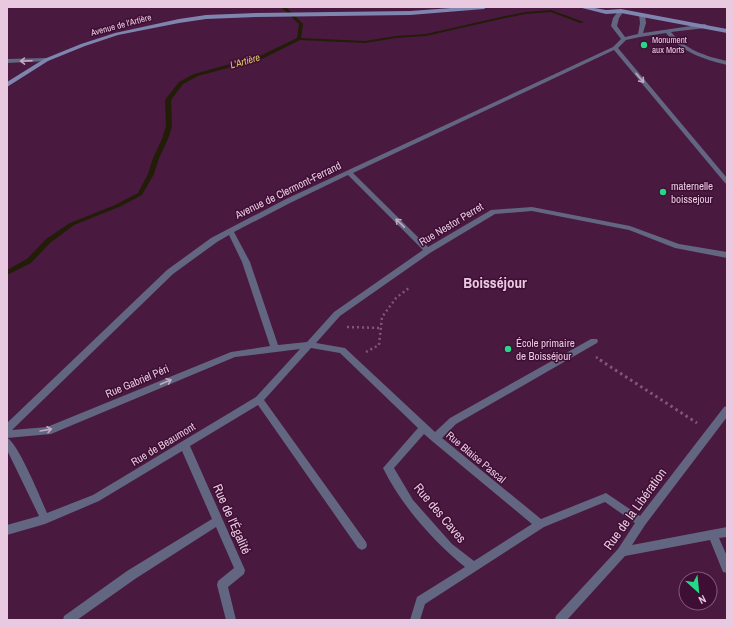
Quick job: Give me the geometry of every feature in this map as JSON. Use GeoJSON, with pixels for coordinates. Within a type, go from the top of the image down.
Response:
{"type":"FeatureCollection","features":[{"type":"Feature","properties":{"kind":"street","name":"Avenue de l'Artière"},"geometry":{"type":"LineString","coordinates":[[7,84],[46,60],[117,34],[151,26],[206,17],[410,13],[465,7],[484,7]]}},
{"type":"Feature","properties":{"kind":"street"},"geometry":{"type":"LineString","coordinates":[[581,7],[606,12],[621,11]]}},
{"type":"Feature","properties":{"kind":"street"},"geometry":{"type":"LineString","coordinates":[[611,7],[621,11],[727,31]]}},
{"type":"Feature","properties":{"kind":"street"},"geometry":{"type":"LineString","coordinates":[[621,11],[616,18],[614,26],[624,39],[640,35],[705,26]]}},
{"type":"Feature","properties":{"kind":"street"},"geometry":{"type":"LineString","coordinates":[[640,35],[643,23],[642,15]]}},
{"type":"Feature","properties":{"kind":"street"},"geometry":{"type":"LineString","coordinates":[[667,31],[674,40],[686,49],[702,57],[727,63]]}},
{"type":"Feature","properties":{"kind":"street","name":"Avenue de Clermont-Ferrand"},"geometry":{"type":"LineString","coordinates":[[7,429],[170,272],[214,240],[350,172],[616,48],[624,39]]}},
{"type":"Feature","properties":{"kind":"street"},"geometry":{"type":"LineString","coordinates":[[616,48],[727,182]]}},
{"type":"Feature","properties":{"kind":"street"},"geometry":{"type":"LineString","coordinates":[[7,61],[46,60]]}},
{"type":"Feature","properties":{"kind":"street"},"geometry":{"type":"LineString","coordinates":[[350,172],[356,180],[424,246],[427,252]]}},
{"type":"Feature","properties":{"kind":"street","name":"Rue Nestor Perret"},"geometry":{"type":"LineString","coordinates":[[309,345],[337,314],[427,252],[492,212],[532,209],[630,228],[678,246],[727,254]]}},
{"type":"Feature","properties":{"kind":"street"},"geometry":{"type":"LineString","coordinates":[[230,231],[246,262],[275,348]]}},
{"type":"Feature","properties":{"kind":"street"},"geometry":{"type":"LineString","coordinates":[[435,438],[453,421],[594,341]]}},
{"type":"Feature","properties":{"kind":"street","name":"Rue Gabriel Péri"},"geometry":{"type":"LineString","coordinates":[[7,434],[48,431],[234,354],[309,345]]}},
{"type":"Feature","properties":{"kind":"street","name":"Rue Blaise Pascal"},"geometry":{"type":"LineString","coordinates":[[309,345],[342,350],[435,438],[540,524]]}},
{"type":"Feature","properties":{"kind":"street","name":"Rue de Beaumont"},"geometry":{"type":"LineString","coordinates":[[7,530],[45,519],[96,498],[185,446],[259,400],[309,345]]}},
{"type":"Feature","properties":{"kind":"street"},"geometry":{"type":"LineString","coordinates":[[259,400],[362,545]]}},
{"type":"Feature","properties":{"kind":"street","name":"Rue de la Libération"},"geometry":{"type":"LineString","coordinates":[[560,620],[622,552],[641,522],[727,410]]}},
{"type":"Feature","properties":{"kind":"street","name":"Rue des Caves"},"geometry":{"type":"LineString","coordinates":[[424,428],[388,468],[410,503],[448,548],[473,567]]}},
{"type":"Feature","properties":{"kind":"street"},"geometry":{"type":"LineString","coordinates":[[7,442],[17,459],[45,519]]}},
{"type":"Feature","properties":{"kind":"street","name":"Rue de l'Égalité"},"geometry":{"type":"LineString","coordinates":[[185,446],[240,570],[222,585],[231,620]]}},
{"type":"Feature","properties":{"kind":"street"},"geometry":{"type":"LineString","coordinates":[[415,620],[421,601],[540,524],[606,497],[641,522]]}},
{"type":"Feature","properties":{"kind":"street"},"geometry":{"type":"LineString","coordinates":[[68,620],[131,575],[217,521]]}},
{"type":"Feature","properties":{"kind":"street"},"geometry":{"type":"LineString","coordinates":[[622,552],[713,536],[727,532]]}},
{"type":"Feature","properties":{"kind":"street"},"geometry":{"type":"LineString","coordinates":[[713,536],[727,568]]}},
{"type":"Feature","properties":{"kind":"path"},"geometry":{"type":"LineString","coordinates":[[352,360],[379,344],[382,317],[396,298],[408,288]]}},
{"type":"Feature","properties":{"kind":"path"},"geometry":{"type":"LineString","coordinates":[[353,327],[381,328]]}},
{"type":"Feature","properties":{"kind":"path"},"geometry":{"type":"LineString","coordinates":[[582,347],[710,431]]}},
{"type":"Feature","properties":{"kind":"waterway"},"geometry":{"type":"LineString","coordinates":[[283,7],[301,24],[299,39]]}},
{"type":"Feature","properties":{"kind":"waterway","name":"L'Artière"},"geometry":{"type":"LineString","coordinates":[[299,39],[365,42],[396,37],[426,35],[505,17],[526,13],[551,11],[582,22]]}},
{"type":"Feature","properties":{"kind":"waterway","name":"L'Artière"},"geometry":{"type":"LineString","coordinates":[[7,273],[29,261],[48,241],[72,224],[117,206],[140,194],[151,174],[169,126],[168,100],[181,83],[196,75],[262,57],[299,39]]}},
{"type":"Feature","properties":{"kind":"place","name":"Monument aux Morts"},"geometry":{"type":"Point","coordinates":[644,45]}},
{"type":"Feature","properties":{"kind":"place","name":"maternelle boissejour"},"geometry":{"type":"Point","coordinates":[663,192]}},
{"type":"Feature","properties":{"kind":"place","name":"École primaire de Boisséjour"},"geometry":{"type":"Point","coordinates":[508,349]}},
{"type":"Feature","properties":{"kind":"district","name":"Boisséjour"},"geometry":{"type":"Point","coordinates":[495,282]}}]}
